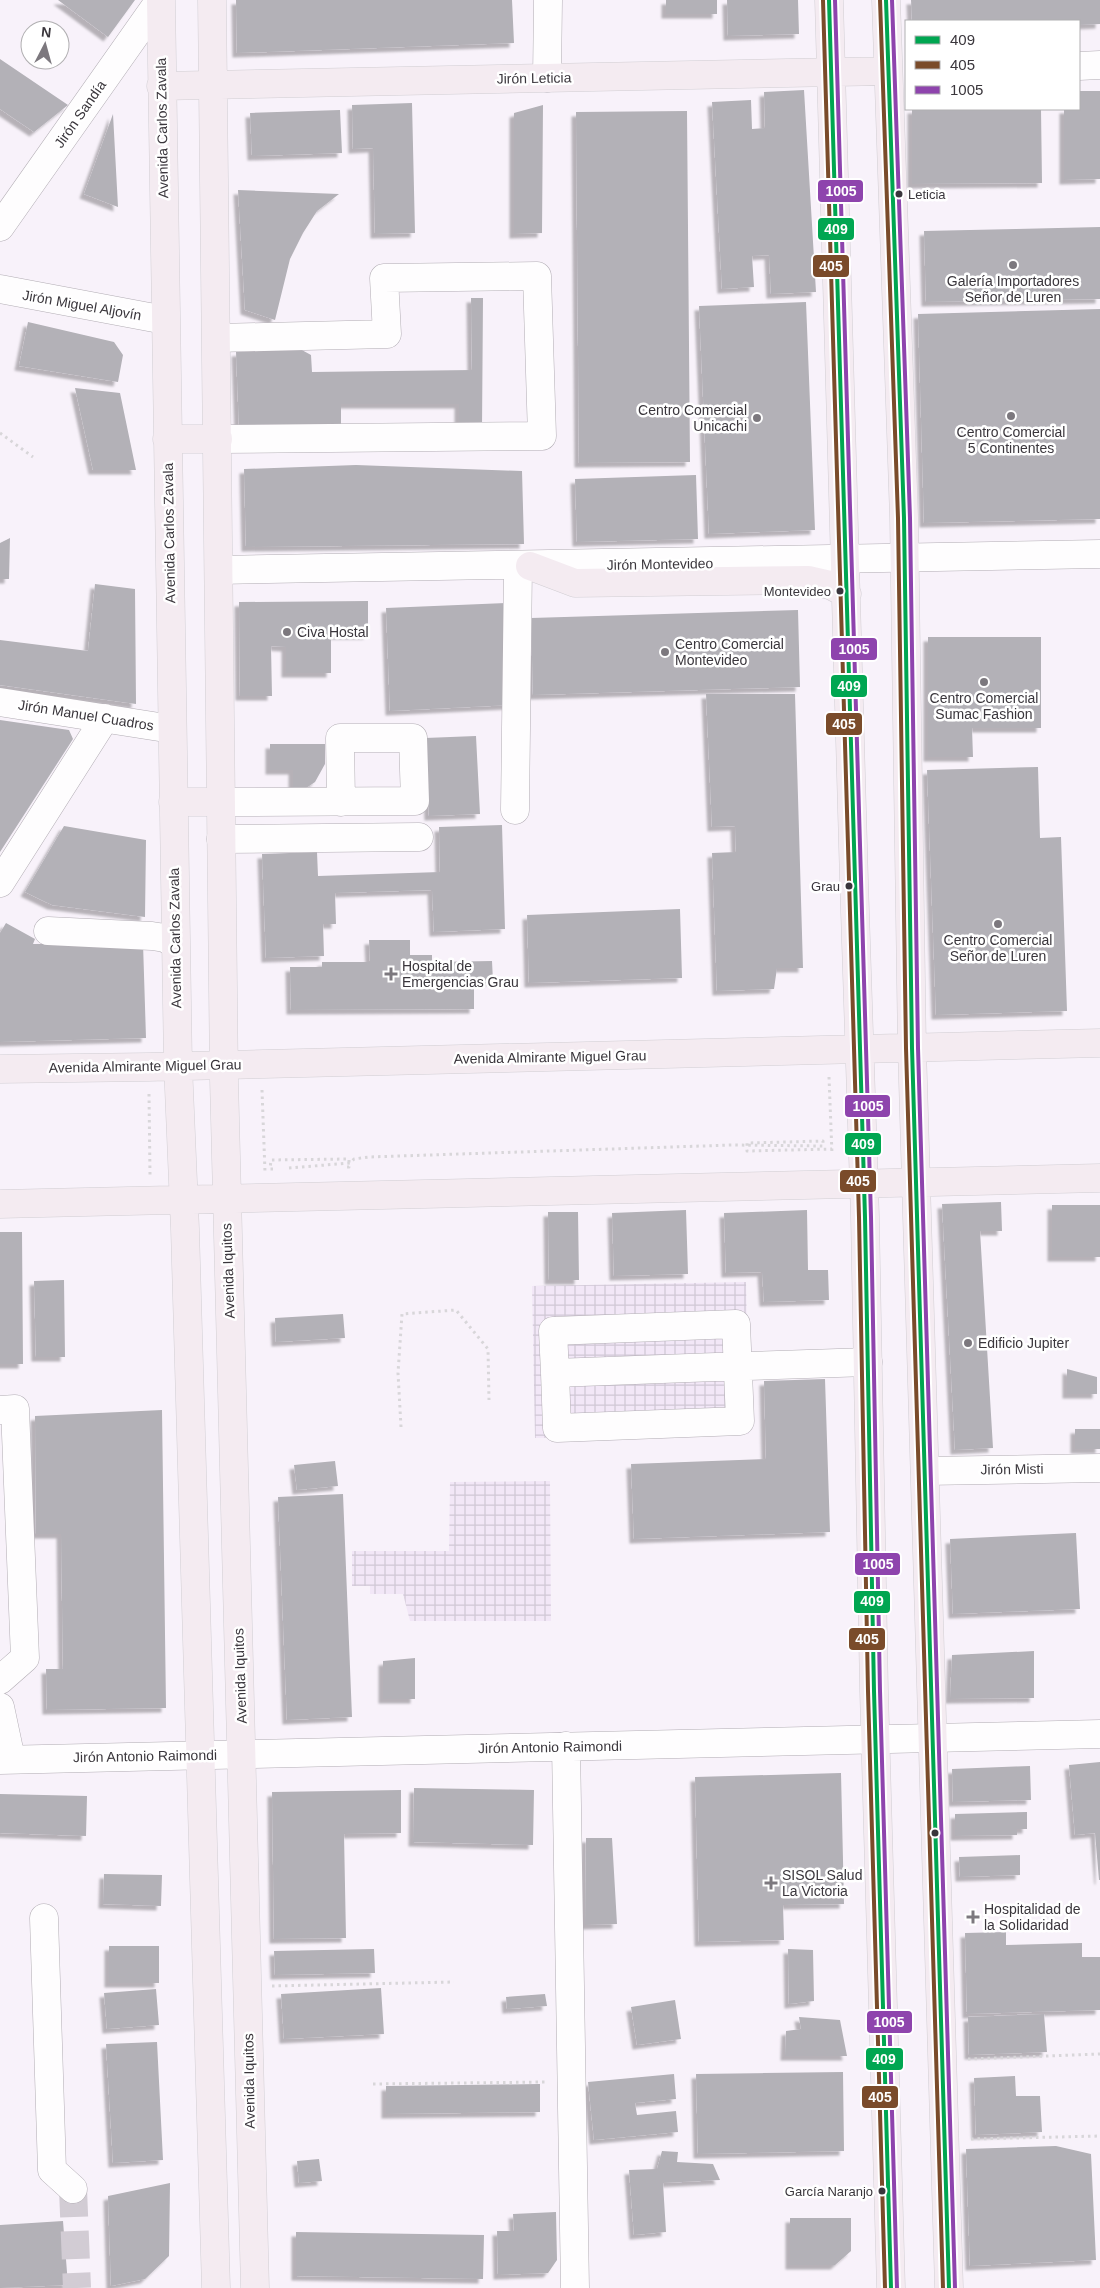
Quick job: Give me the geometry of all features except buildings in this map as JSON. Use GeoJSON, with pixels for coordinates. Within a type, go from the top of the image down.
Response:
{"type":"FeatureCollection","features":[{"type":"Feature","properties":{"kind":"main road","name":"Avenida Carlos Zavala"},"geometry":{"type":"LineString","coordinates":[[160,0],[178,1073]]}},
{"type":"Feature","properties":{"kind":"main road"},"geometry":{"type":"LineString","coordinates":[[212,0],[224,1072]]}},
{"type":"Feature","properties":{"kind":"main road"},"geometry":{"type":"LineString","coordinates":[[829,0],[864,1183],[876,1739],[891,2288]]}},
{"type":"Feature","properties":{"kind":"main road"},"geometry":{"type":"LineString","coordinates":[[886,0],[896,71],[912,1054],[949,2288]]}},
{"type":"Feature","properties":{"kind":"main road","name":"Jirón Leticia"},"geometry":{"type":"LineString","coordinates":[[161,86],[896,71]]}},
{"type":"Feature","properties":{"kind":"main road"},"geometry":{"type":"LineString","coordinates":[[167,439],[218,439]]}},
{"type":"Feature","properties":{"kind":"main road"},"geometry":{"type":"LineString","coordinates":[[524,566],[575,583],[808,580],[830,585],[847,594]]}},
{"type":"Feature","properties":{"kind":"main road"},"geometry":{"type":"LineString","coordinates":[[173,802],[221,802]]}},
{"type":"Feature","properties":{"kind":"main road","name":"Avenida Almirante Miguel Grau"},"geometry":{"type":"LineString","coordinates":[[0,1069],[178,1073],[224,1072],[912,1054],[1100,1044]]}},
{"type":"Feature","properties":{"kind":"main road","name":"Avenida Iquitos"},"geometry":{"type":"LineString","coordinates":[[224,1072],[255,2288]]}},
{"type":"Feature","properties":{"kind":"main road"},"geometry":{"type":"LineString","coordinates":[[178,1073],[201,1755],[216,2288]]}},
{"type":"Feature","properties":{"kind":"main road"},"geometry":{"type":"LineString","coordinates":[[0,1204],[182,1189],[864,1183],[1100,1178]]}},
{"type":"Feature","properties":{"kind":"street","name":"Jirón Sandía"},"geometry":{"type":"LineString","coordinates":[[0,228],[160,0]]}},
{"type":"Feature","properties":{"kind":"street"},"geometry":{"type":"LineString","coordinates":[[547,78],[548,0]]}},
{"type":"Feature","properties":{"kind":"street"},"geometry":{"type":"LineString","coordinates":[[1080,66],[1100,65]]}},
{"type":"Feature","properties":{"kind":"street"},"geometry":{"type":"LineString","coordinates":[[217,338],[386,334],[384,278],[537,276],[542,436],[218,439]]}},
{"type":"Feature","properties":{"kind":"street","name":"Jirón Miguel Aljovín"},"geometry":{"type":"LineString","coordinates":[[0,290],[165,320]]}},
{"type":"Feature","properties":{"kind":"street","name":"Jirón Montevideo"},"geometry":{"type":"LineString","coordinates":[[219,570],[524,566],[1100,554]]}},
{"type":"Feature","properties":{"kind":"street"},"geometry":{"type":"LineString","coordinates":[[516,810],[524,566]]}},
{"type":"Feature","properties":{"kind":"street","name":"Jirón Manuel Cuadros"},"geometry":{"type":"LineString","coordinates":[[0,702],[172,729]]}},
{"type":"Feature","properties":{"kind":"street"},"geometry":{"type":"LineString","coordinates":[[0,883],[105,718]]}},
{"type":"Feature","properties":{"kind":"street"},"geometry":{"type":"LineString","coordinates":[[221,802],[341,802]]}},
{"type":"Feature","properties":{"kind":"street"},"geometry":{"type":"LineString","coordinates":[[222,839],[419,837]]}},
{"type":"Feature","properties":{"kind":"street"},"geometry":{"type":"LineString","coordinates":[[48,931],[152,936],[165,938],[175,944]]}},
{"type":"Feature","properties":{"kind":"street"},"geometry":{"type":"LineString","coordinates":[[736,1324],[738,1366],[740,1422],[557,1428],[554,1331],[736,1324]]}},
{"type":"Feature","properties":{"kind":"street"},"geometry":{"type":"LineString","coordinates":[[555,1373],[868,1362]]}},
{"type":"Feature","properties":{"kind":"street"},"geometry":{"type":"LineString","coordinates":[[0,1410],[15,1409],[25,1658],[0,1680]]}},
{"type":"Feature","properties":{"kind":"street","name":"Jirón Misti"},"geometry":{"type":"LineString","coordinates":[[925,1471],[1100,1468]]}},
{"type":"Feature","properties":{"kind":"street"},"geometry":{"type":"LineString","coordinates":[[0,1707],[5,1760]]}},
{"type":"Feature","properties":{"kind":"street","name":"Jirón Antonio Raimondi"},"geometry":{"type":"LineString","coordinates":[[5,1760],[1100,1734]]}},
{"type":"Feature","properties":{"kind":"street"},"geometry":{"type":"LineString","coordinates":[[566,1746],[575,2288]]}},
{"type":"Feature","properties":{"kind":"street"},"geometry":{"type":"LineString","coordinates":[[44,1918],[52,2170],[73,2189]]}},
{"type":"Feature","properties":{"kind":"path"},"geometry":{"type":"LineString","coordinates":[[0,433],[34,457]]}},
{"type":"Feature","properties":{"kind":"path"},"geometry":{"type":"LineString","coordinates":[[829,1073],[832,1154]]}},
{"type":"Feature","properties":{"kind":"path"},"geometry":{"type":"LineString","coordinates":[[262,1089],[265,1177]]}},
{"type":"Feature","properties":{"kind":"path"},"geometry":{"type":"LineString","coordinates":[[149,1090],[150,1181]]}},
{"type":"Feature","properties":{"kind":"path"},"geometry":{"type":"LineString","coordinates":[[287,1171],[349,1167],[349,1159],[271,1160],[270,1169],[290,1168],[320,1165],[340,1164],[350,1163],[354,1159],[369,1157],[732,1145],[741,1145],[750,1145],[787,1146],[823,1146],[823,1141],[747,1143],[747,1151],[832,1149]]}},
{"type":"Feature","properties":{"kind":"path"},"geometry":{"type":"LineString","coordinates":[[269,1172],[278,1171]]}},
{"type":"Feature","properties":{"kind":"path"},"geometry":{"type":"LineString","coordinates":[[401,1427],[398,1372],[402,1314],[456,1310],[488,1349],[489,1400]]}},
{"type":"Feature","properties":{"kind":"path"},"geometry":{"type":"LineString","coordinates":[[247,1986],[454,1982]]}},
{"type":"Feature","properties":{"kind":"path"},"geometry":{"type":"LineString","coordinates":[[942,2060],[1100,2054]]}},
{"type":"Feature","properties":{"kind":"path"},"geometry":{"type":"LineString","coordinates":[[373,2084],[572,2082]]}},
{"type":"Feature","properties":{"kind":"path"},"geometry":{"type":"LineString","coordinates":[[945,2140],[1100,2136]]}},
{"type":"Feature","properties":{"kind":"shaded area"},"geometry":{"type":"Polygon","coordinates":[[[746,1282],[749,1434],[535,1438],[532,1286],[746,1282]]]}},
{"type":"Feature","properties":{"kind":"shaded area"},"geometry":{"type":"Polygon","coordinates":[[[550,1481],[551,1621],[410,1621],[403,1594],[370,1594],[370,1586],[352,1586],[352,1551],[449,1551],[450,1482],[550,1481]]]}},
{"type":"Feature","properties":{"kind":"tunnel"},"geometry":{"type":"LineString","coordinates":[[73,2189],[77,2288]]}},
{"type":"Feature","properties":{"kind":"transit line","name":"405"},"geometry":{"type":"LineString","coordinates":[[823,0],[859,1217],[868,1691],[885,2288]]}},
{"type":"Feature","properties":{"kind":"transit line","name":"409"},"geometry":{"type":"LineString","coordinates":[[829,0],[865,1217],[874,1691],[891,2288]]}},
{"type":"Feature","properties":{"kind":"transit line","name":"1005"},"geometry":{"type":"LineString","coordinates":[[835,0],[871,1217],[880,1691],[897,2288]]}},
{"type":"Feature","properties":{"kind":"transit line","name":"405"},"geometry":{"type":"LineString","coordinates":[[880,0],[898,518],[906,1048],[943,2288]]}},
{"type":"Feature","properties":{"kind":"transit line","name":"409"},"geometry":{"type":"LineString","coordinates":[[886,0],[904,518],[912,1048],[949,2288]]}},
{"type":"Feature","properties":{"kind":"transit line","name":"1005"},"geometry":{"type":"LineString","coordinates":[[892,0],[910,518],[918,1048],[955,2288]]}},
{"type":"Feature","properties":{"kind":"place","name":"Leticia"},"geometry":{"type":"Point","coordinates":[899,194]}},
{"type":"Feature","properties":{"kind":"place","name":"Galería Importadores Señor de Luren"},"geometry":{"type":"Point","coordinates":[1013,265]}},
{"type":"Feature","properties":{"kind":"place","name":"Centro Comercial 5 Continentes"},"geometry":{"type":"Point","coordinates":[1011,416]}},
{"type":"Feature","properties":{"kind":"place","name":"Centro Comercial Unicachi"},"geometry":{"type":"Point","coordinates":[757,418]}},
{"type":"Feature","properties":{"kind":"place","name":"Montevideo"},"geometry":{"type":"Point","coordinates":[840,591]}},
{"type":"Feature","properties":{"kind":"place","name":"Civa Hostal"},"geometry":{"type":"Point","coordinates":[287,632]}},
{"type":"Feature","properties":{"kind":"place","name":"Centro Comercial Montevideo"},"geometry":{"type":"Point","coordinates":[665,652]}},
{"type":"Feature","properties":{"kind":"place","name":"Centro Comercial Sumac Fashion"},"geometry":{"type":"Point","coordinates":[984,682]}},
{"type":"Feature","properties":{"kind":"place","name":"Grau"},"geometry":{"type":"Point","coordinates":[849,886]}},
{"type":"Feature","properties":{"kind":"place","name":"Centro Comercial Señor de Luren"},"geometry":{"type":"Point","coordinates":[998,924]}},
{"type":"Feature","properties":{"kind":"place","name":"Hospital de Emergencias Grau"},"geometry":{"type":"Point","coordinates":[391,974]}},
{"type":"Feature","properties":{"kind":"place","name":"Edificio Jupiter"},"geometry":{"type":"Point","coordinates":[968,1343]}},
{"type":"Feature","properties":{"kind":"place","name":"SISOL Salud La Victoria"},"geometry":{"type":"Point","coordinates":[771,1883]}},
{"type":"Feature","properties":{"kind":"place","name":"Hospitalidad de la Solidaridad"},"geometry":{"type":"Point","coordinates":[973,1917]}},
{"type":"Feature","properties":{"kind":"place","name":"García Naranjo"},"geometry":{"type":"Point","coordinates":[882,2191]}}]}
